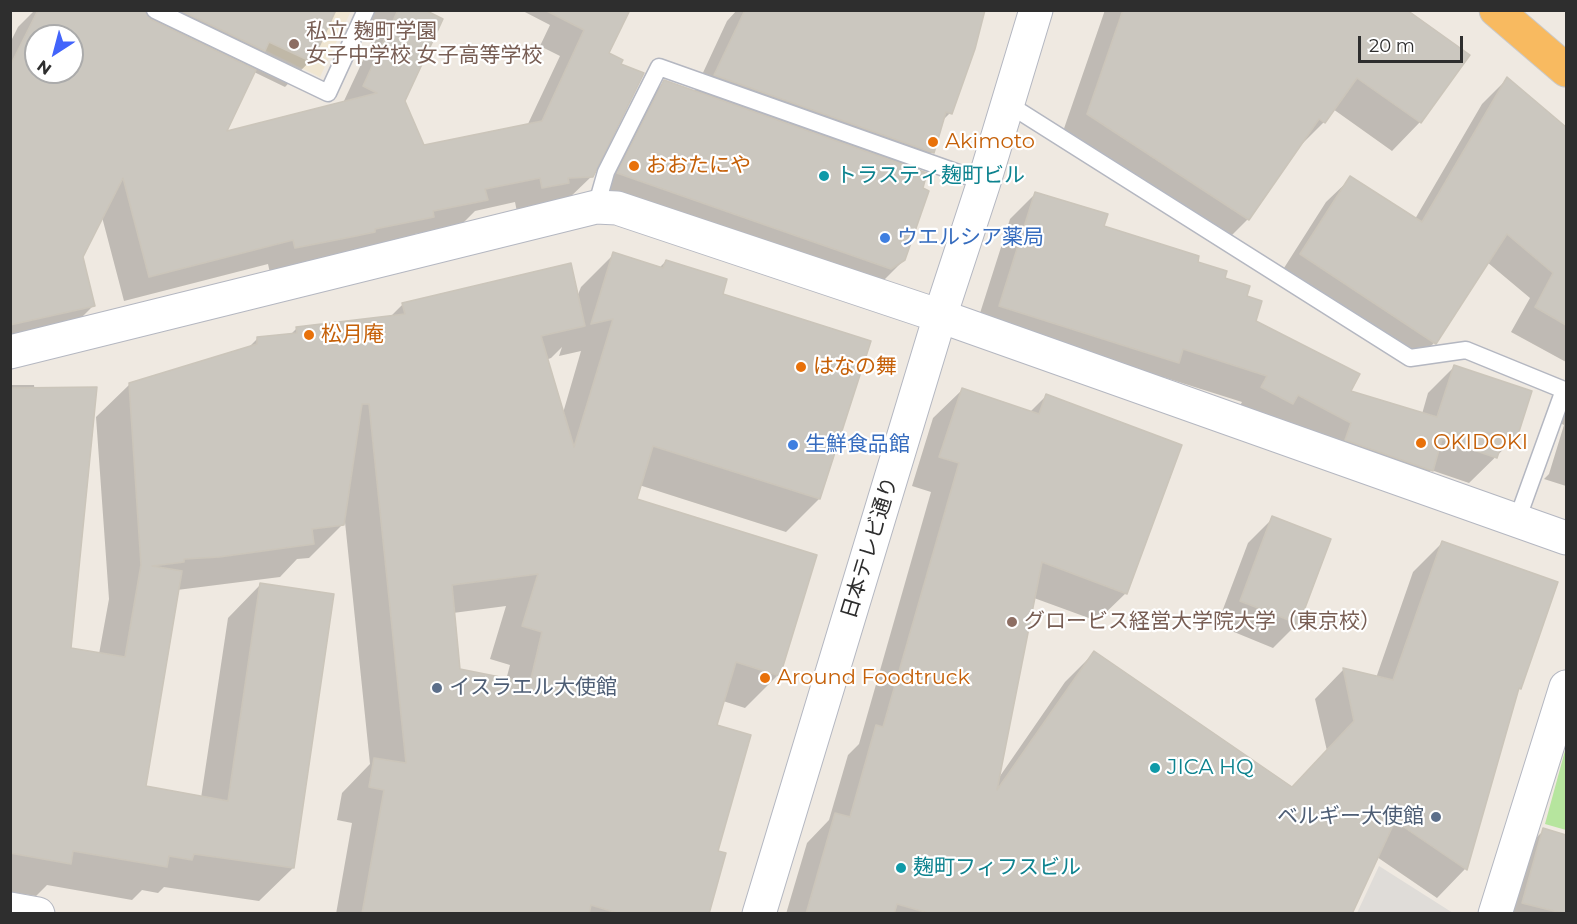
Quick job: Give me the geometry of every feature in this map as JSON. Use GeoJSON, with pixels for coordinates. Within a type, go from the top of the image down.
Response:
{"type":"FeatureCollection","features":[{"type":"Feature","properties":{"kind":"highway"},"geometry":{"type":"LineString","coordinates":[[1496,10],[1566,70]]}},
{"type":"Feature","properties":{"kind":"street","name":"日本テレビ通り"},"geometry":{"type":"LineString","coordinates":[[759,914],[940,316],[984,182],[1036,10]]}},
{"type":"Feature","properties":{"kind":"street"},"geometry":{"type":"LineString","coordinates":[[10,352],[596,207],[617,208],[940,316],[1566,538]]}},
{"type":"Feature","properties":{"kind":"street"},"geometry":{"type":"LineString","coordinates":[[1495,914],[1566,687]]}},
{"type":"Feature","properties":{"kind":"street"},"geometry":{"type":"LineString","coordinates":[[10,909],[38,914]]}},
{"type":"Feature","properties":{"kind":"lane"},"geometry":{"type":"LineString","coordinates":[[155,10],[328,93],[366,10]]}},
{"type":"Feature","properties":{"kind":"lane"},"geometry":{"type":"LineString","coordinates":[[596,207],[606,172],[659,67],[984,182]]}},
{"type":"Feature","properties":{"kind":"lane"},"geometry":{"type":"LineString","coordinates":[[1008,104],[1410,357],[1466,350],[1564,390],[1517,520]]}},
{"type":"Feature","properties":{"kind":"shaded area","name":"私立 麹町学園 女子中学校 女子高等学校"},"geometry":{"type":"Polygon","coordinates":[[[185,11],[351,11],[320,77],[185,11]]]}},
{"type":"Feature","properties":{"kind":"shaded area"},"geometry":{"type":"Polygon","coordinates":[[[1379,866],[1453,913],[1357,913],[1379,866]]]}},
{"type":"Feature","properties":{"kind":"green space"},"geometry":{"type":"Polygon","coordinates":[[[1566,747],[1566,830],[1545,824],[1566,747]]]}},
{"type":"Feature","properties":{"kind":"building"},"geometry":{"type":"Polygon","coordinates":[[[38,10],[145,10],[150,19],[256,70],[227,131],[377,93],[363,86],[398,10],[425,10],[443,19],[405,101],[424,145],[542,121],[584,30],[545,10],[630,10],[609,53],[623,60],[621,64],[644,73],[593,177],[568,178],[569,183],[542,188],[540,178],[485,189],[488,200],[433,211],[434,217],[295,248],[293,240],[149,277],[123,178],[83,257],[95,306],[10,325],[10,66],[24,38],[24,84],[84,84],[84,24],[31,24],[38,10]]]}},
{"type":"Feature","properties":{"kind":"building","name":"私立 麹町学園 女子中学校 女子高等学校"},"geometry":{"type":"Polygon","coordinates":[[[180,10],[336,10],[312,62],[269,42],[265,51],[180,10]]]}},
{"type":"Feature","properties":{"kind":"building"},"geometry":{"type":"Polygon","coordinates":[[[745,10],[985,10],[975,49],[952,114],[946,112],[934,153],[714,75],[745,10]]]}},
{"type":"Feature","properties":{"kind":"building"},"geometry":{"type":"Polygon","coordinates":[[[1123,10],[1407,10],[1470,55],[1421,123],[1357,78],[1325,123],[1319,119],[1249,220],[1087,114],[1123,10]]]}},
{"type":"Feature","properties":{"kind":"building"},"geometry":{"type":"Polygon","coordinates":[[[1507,77],[1566,127],[1566,325],[1535,307],[1553,273],[1507,234],[1436,344],[1300,254],[1350,176],[1422,222],[1507,77]]]}},
{"type":"Feature","properties":{"kind":"building","name":"トラスティ麹町ビル"},"geometry":{"type":"Polygon","coordinates":[[[664,80],[927,173],[923,188],[929,191],[905,260],[891,269],[617,173],[664,80]]]}},
{"type":"Feature","properties":{"kind":"building"},"geometry":{"type":"Polygon","coordinates":[[[1035,192],[1108,214],[1104,226],[1199,256],[1198,262],[1227,271],[1225,278],[1250,286],[1247,296],[1262,301],[1256,321],[1360,374],[1351,391],[1437,417],[1454,365],[1532,391],[1517,438],[1505,434],[1497,458],[1442,439],[1433,471],[1345,440],[1351,423],[1298,395],[1293,404],[1261,387],[1267,376],[1183,349],[1179,363],[999,306],[1035,192]]]}},
{"type":"Feature","properties":{"kind":"building"},"geometry":{"type":"Polygon","coordinates":[[[613,252],[663,268],[666,260],[727,279],[723,294],[871,341],[820,499],[653,446],[637,499],[817,555],[780,676],[736,662],[717,725],[751,735],[718,851],[726,853],[709,914],[621,914],[591,905],[589,914],[362,914],[384,790],[369,787],[374,758],[406,763],[369,404],[362,404],[344,525],[312,529],[314,544],[219,557],[184,559],[184,562],[152,566],[182,571],[146,786],[228,801],[260,583],[334,594],[294,868],[194,854],[192,860],[169,856],[167,867],[73,851],[71,864],[10,853],[10,388],[97,387],[71,648],[125,657],[141,565],[129,383],[257,344],[257,337],[297,333],[296,327],[405,314],[402,303],[571,263],[585,326],[541,336],[574,447],[613,319],[591,324],[613,252]],[[538,574],[452,585],[460,669],[530,683],[542,632],[522,626],[538,574]]]}},
{"type":"Feature","properties":{"kind":"building"},"geometry":{"type":"Polygon","coordinates":[[[962,388],[1039,414],[1046,394],[1182,445],[1127,594],[1042,562],[997,790],[1094,651],[1292,787],[1354,721],[1343,668],[1393,680],[1442,541],[1558,582],[1521,689],[1519,688],[1467,870],[1395,821],[1352,914],[932,914],[897,904],[894,914],[806,914],[835,813],[850,817],[876,725],[883,727],[959,463],[939,457],[962,388]]]}},
{"type":"Feature","properties":{"kind":"building"},"geometry":{"type":"Polygon","coordinates":[[[1272,516],[1331,539],[1299,624],[1240,601],[1272,516]]]}},
{"type":"Feature","properties":{"kind":"building"},"geometry":{"type":"Polygon","coordinates":[[[1543,828],[1566,835],[1566,914],[1522,903],[1543,828]]]}},
{"type":"Feature","properties":{"kind":"place","name":"私立 麹町学園 女子中学校 女子高等学校"},"geometry":{"type":"Point","coordinates":[294,44]}},
{"type":"Feature","properties":{"kind":"place","name":"Akimoto"},"geometry":{"type":"Point","coordinates":[933,142]}},
{"type":"Feature","properties":{"kind":"place","name":"おおたにや"},"geometry":{"type":"Point","coordinates":[634,166]}},
{"type":"Feature","properties":{"kind":"place","name":"トラスティ麹町ビル"},"geometry":{"type":"Point","coordinates":[824,176]}},
{"type":"Feature","properties":{"kind":"place","name":"ウエルシア薬局"},"geometry":{"type":"Point","coordinates":[885,238]}},
{"type":"Feature","properties":{"kind":"place","name":"松月庵"},"geometry":{"type":"Point","coordinates":[309,335]}},
{"type":"Feature","properties":{"kind":"place","name":"はなの舞"},"geometry":{"type":"Point","coordinates":[801,367]}},
{"type":"Feature","properties":{"kind":"place","name":"OKIDOKI"},"geometry":{"type":"Point","coordinates":[1421,443]}},
{"type":"Feature","properties":{"kind":"place","name":"生鮮食品館"},"geometry":{"type":"Point","coordinates":[793,445]}},
{"type":"Feature","properties":{"kind":"place","name":"グロービス経営大学院大学（東京校）"},"geometry":{"type":"Point","coordinates":[1012,622]}},
{"type":"Feature","properties":{"kind":"place","name":"Around Foodtruck"},"geometry":{"type":"Point","coordinates":[765,678]}},
{"type":"Feature","properties":{"kind":"place","name":"イスラエル大使館"},"geometry":{"type":"Point","coordinates":[437,688]}},
{"type":"Feature","properties":{"kind":"place","name":"JICA HQ"},"geometry":{"type":"Point","coordinates":[1155,768]}},
{"type":"Feature","properties":{"kind":"place","name":"ベルギー大使館"},"geometry":{"type":"Point","coordinates":[1436,817]}},
{"type":"Feature","properties":{"kind":"place","name":"麹町フィフスビル"},"geometry":{"type":"Point","coordinates":[901,868]}}]}
